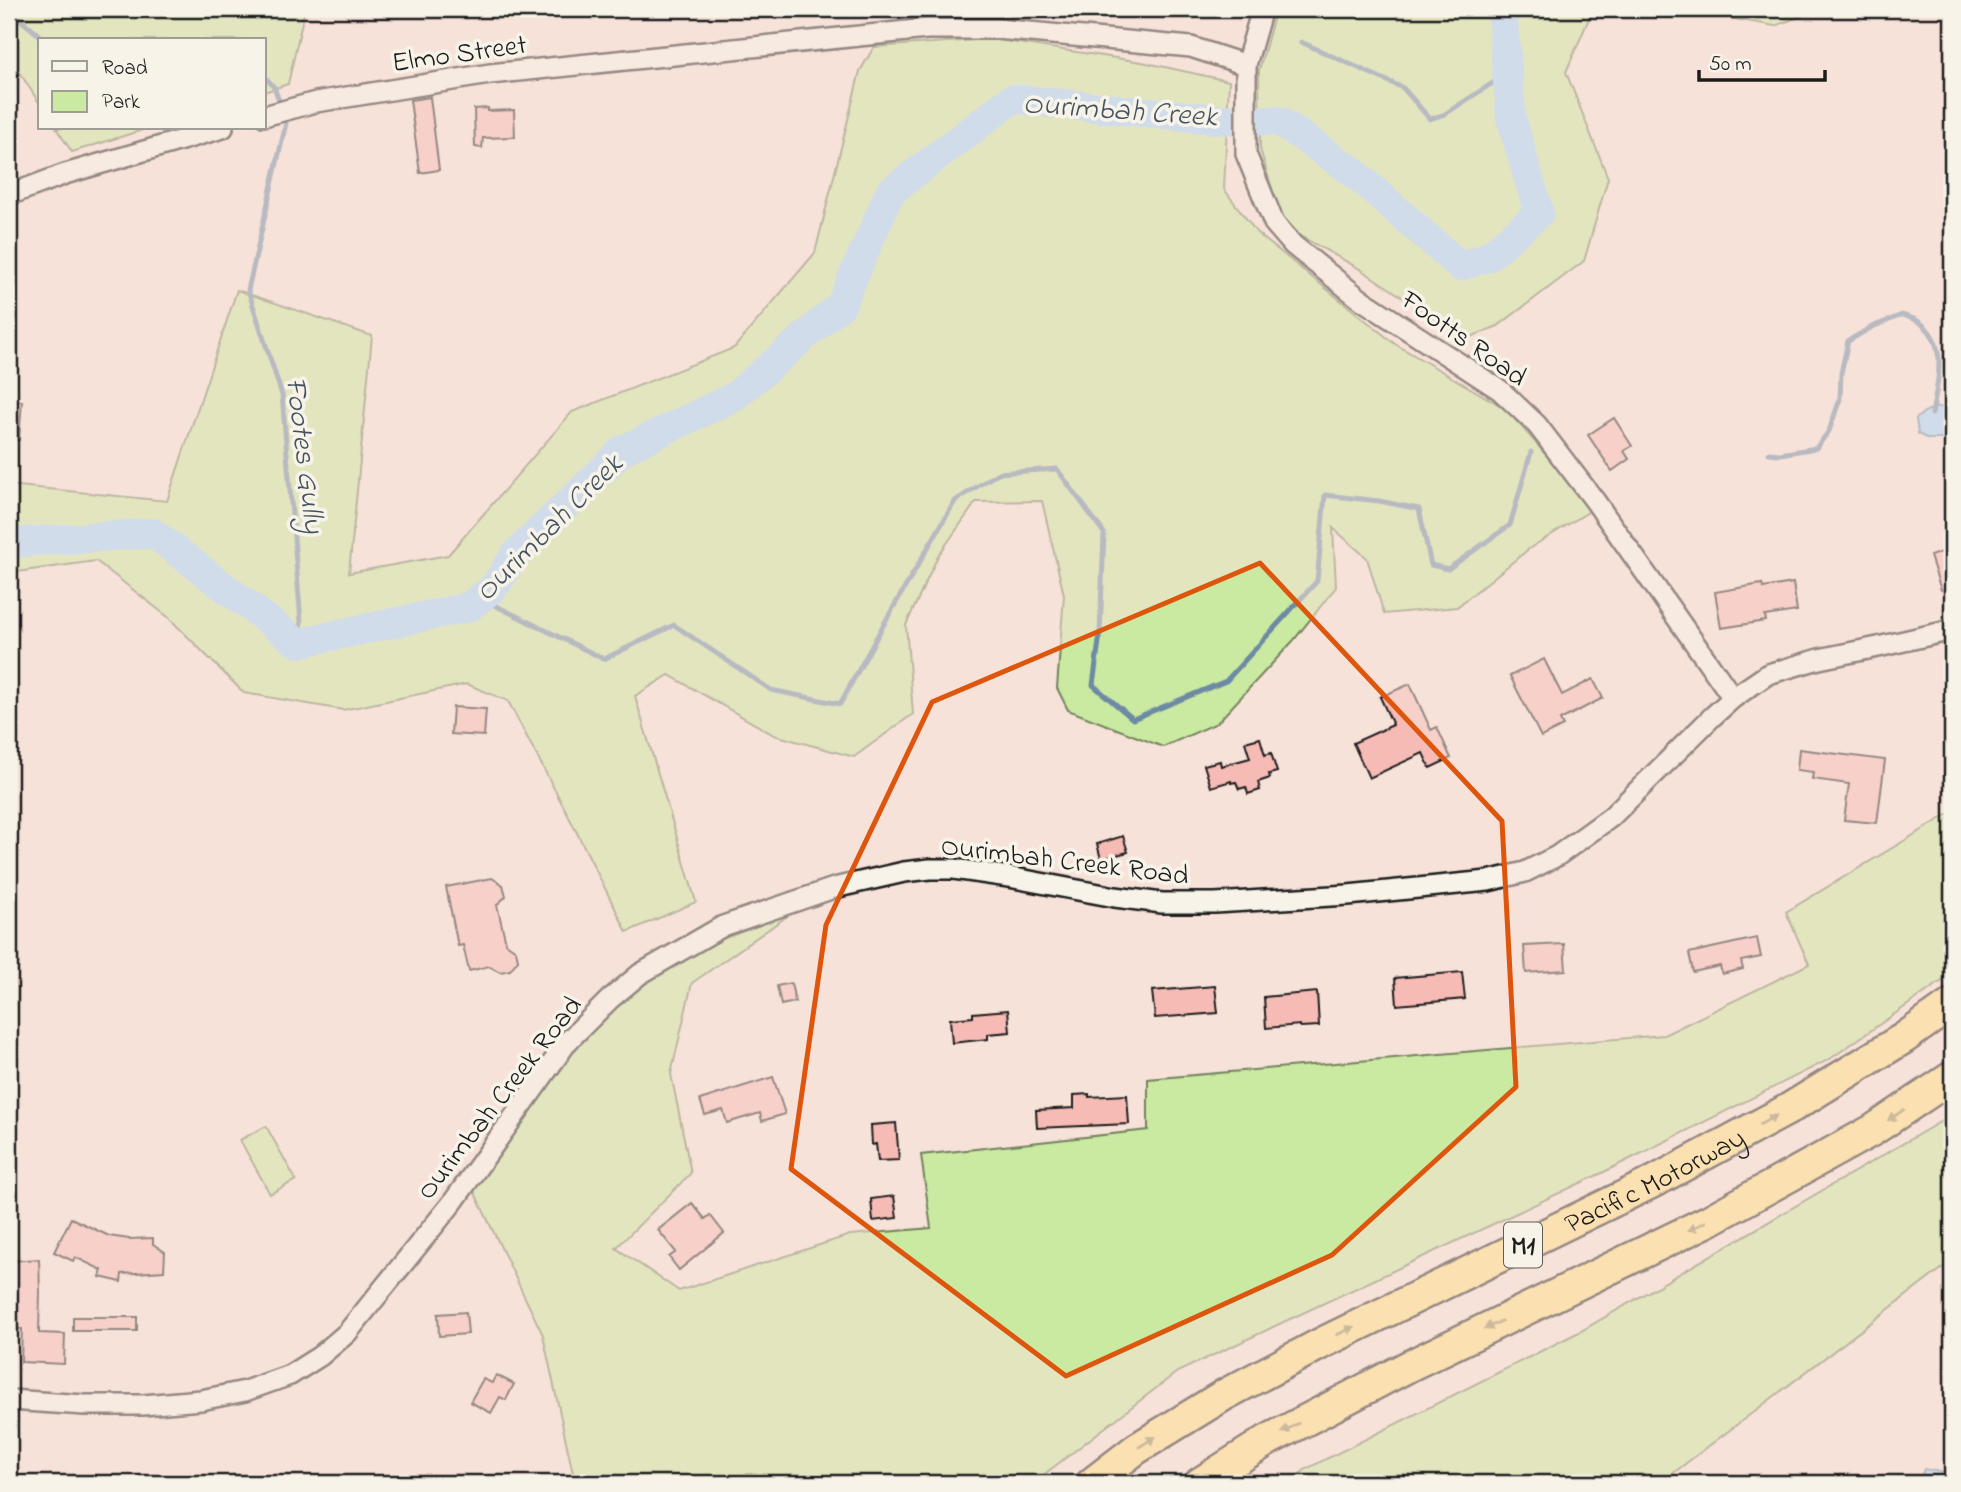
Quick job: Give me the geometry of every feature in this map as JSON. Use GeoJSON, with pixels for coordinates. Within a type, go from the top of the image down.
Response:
{"type":"FeatureCollection","features":[{"type":"Feature","properties":{"kind":"highway","name":"Pacific Motorway"},"geometry":{"type":"LineString","coordinates":[[1092,1483],[1136,1449],[1224,1395],[1322,1343],[1667,1175],[1787,1110],[1904,1038],[1952,1004]]}},
{"type":"Feature","properties":{"kind":"highway","name":"M1"},"geometry":{"type":"LineString","coordinates":[[1200,1483],[1268,1440],[1411,1365],[1708,1221],[1873,1130],[1952,1077]]}},
{"type":"Feature","properties":{"kind":"street","name":"Footts Road"},"geometry":{"type":"LineString","coordinates":[[1262,9],[1246,74],[1246,154],[1273,223],[1293,245],[1359,298],[1500,390],[1536,425],[1595,501],[1733,698]]}},
{"type":"Feature","properties":{"kind":"street","name":"Elmo Street"},"geometry":{"type":"LineString","coordinates":[[266,115],[316,102],[489,74],[928,29],[997,29],[1191,47],[1246,74]]}},
{"type":"Feature","properties":{"kind":"street"},"geometry":{"type":"LineString","coordinates":[[9,195],[65,174],[216,130]]}},
{"type":"Feature","properties":{"kind":"street","name":"Ourimbah Creek Road"},"geometry":{"type":"LineString","coordinates":[[9,1400],[85,1405],[143,1405],[201,1400],[245,1391],[290,1375],[320,1356],[347,1333],[453,1202],[568,1041],[610,999],[640,974],[723,926],[834,888],[904,872],[930,869],[954,869],[1009,877],[1162,903],[1215,903],[1348,895],[1488,881],[1525,872],[1558,856],[1611,817],[1733,698],[1768,674],[1819,659],[1952,630]]}},
{"type":"Feature","properties":{"kind":"highlighted area"},"geometry":{"type":"Polygon","coordinates":[[[1260,563],[1502,821],[1516,1087],[1332,1255],[1066,1376],[791,1169],[826,925],[932,702],[1260,563]]]}},
{"type":"Feature","properties":{"kind":"green space"},"geometry":{"type":"Polygon","coordinates":[[[9,9],[305,9],[288,84],[266,91],[266,38],[38,38],[38,101],[9,56],[9,9]]]}},
{"type":"Feature","properties":{"kind":"green space"},"geometry":{"type":"Polygon","coordinates":[[[1276,9],[1593,9],[1566,72],[1608,178],[1584,261],[1498,326],[1466,339],[1360,269],[1300,236],[1279,212],[1260,149],[1259,70],[1276,9]]]}},
{"type":"Feature","properties":{"kind":"green space"},"geometry":{"type":"Polygon","coordinates":[[[1678,9],[1820,9],[1775,26],[1678,9]]]}},
{"type":"Feature","properties":{"kind":"green space"},"geometry":{"type":"Polygon","coordinates":[[[991,39],[1142,62],[1229,81],[1224,189],[1257,233],[1395,344],[1506,409],[1593,509],[1530,548],[1457,607],[1384,614],[1367,558],[1333,528],[1336,587],[1293,641],[1217,723],[1163,747],[1068,710],[1057,688],[1064,595],[1042,501],[976,502],[938,556],[906,625],[913,714],[854,757],[774,735],[669,675],[635,696],[696,902],[627,932],[508,701],[467,684],[343,710],[244,693],[168,617],[96,561],[9,573],[9,485],[167,501],[237,290],[372,336],[349,573],[448,555],[572,412],[734,348],[815,253],[860,71],[874,47],[991,39]]]}},
{"type":"Feature","properties":{"kind":"green space"},"geometry":{"type":"Polygon","coordinates":[[[57,130],[143,130],[72,152],[57,130]]]}},
{"type":"Feature","properties":{"kind":"green space"},"geometry":{"type":"Polygon","coordinates":[[[1952,812],[1952,974],[1830,1059],[1602,1173],[1177,1372],[1033,1483],[575,1483],[543,1335],[472,1187],[592,1024],[646,983],[720,940],[793,912],[692,983],[671,1074],[691,1173],[616,1248],[679,1291],[850,1235],[931,1228],[921,1155],[1148,1130],[1148,1079],[1664,1035],[1809,964],[1786,912],[1952,812]]]}},
{"type":"Feature","properties":{"kind":"green space"},"geometry":{"type":"Polygon","coordinates":[[[1952,1115],[1952,1261],[1660,1483],[1289,1483],[1306,1469],[1581,1331],[1952,1115]]]}},
{"type":"Feature","properties":{"kind":"green space"},"geometry":{"type":"Polygon","coordinates":[[[266,1126],[296,1180],[270,1194],[240,1140],[266,1126]]]}},
{"type":"Feature","properties":{"kind":"water"},"geometry":{"type":"Polygon","coordinates":[[[1936,407],[1952,408],[1952,439],[1928,439],[1918,434],[1916,419],[1936,407]]]}},
{"type":"Feature","properties":{"kind":"water"},"geometry":{"type":"Polygon","coordinates":[[[1924,1469],[1952,1474],[1952,1483],[1919,1483],[1924,1469]]]}},
{"type":"Feature","properties":{"kind":"building"},"geometry":{"type":"Polygon","coordinates":[[[430,97],[439,170],[420,173],[410,100],[430,97]]]}},
{"type":"Feature","properties":{"kind":"building"},"geometry":{"type":"Polygon","coordinates":[[[488,108],[488,111],[514,110],[515,137],[483,138],[482,148],[475,147],[474,109],[488,108]]]}},
{"type":"Feature","properties":{"kind":"building"},"geometry":{"type":"Polygon","coordinates":[[[9,401],[22,401],[19,440],[9,440],[9,401]]]}},
{"type":"Feature","properties":{"kind":"building"},"geometry":{"type":"Polygon","coordinates":[[[1614,418],[1632,446],[1624,451],[1629,459],[1612,471],[1588,435],[1614,418]]]}},
{"type":"Feature","properties":{"kind":"building"},"geometry":{"type":"Polygon","coordinates":[[[1950,549],[1952,586],[1941,590],[1930,556],[1950,549]]]}},
{"type":"Feature","properties":{"kind":"building"},"geometry":{"type":"Polygon","coordinates":[[[1793,583],[1797,611],[1765,616],[1766,621],[1721,628],[1715,592],[1762,584],[1763,588],[1793,583]]]}},
{"type":"Feature","properties":{"kind":"building"},"geometry":{"type":"Polygon","coordinates":[[[1544,659],[1562,695],[1593,679],[1603,698],[1560,720],[1563,726],[1541,737],[1510,676],[1544,659]]]}},
{"type":"Feature","properties":{"kind":"building"},"geometry":{"type":"Polygon","coordinates":[[[1410,684],[1431,730],[1437,727],[1451,758],[1430,768],[1423,753],[1369,778],[1353,743],[1393,725],[1380,697],[1410,684]]]}},
{"type":"Feature","properties":{"kind":"building"},"geometry":{"type":"Polygon","coordinates":[[[453,707],[486,709],[484,736],[451,734],[453,707]]]}},
{"type":"Feature","properties":{"kind":"building"},"geometry":{"type":"Polygon","coordinates":[[[1260,738],[1265,755],[1271,753],[1277,772],[1258,782],[1260,790],[1248,794],[1246,787],[1239,789],[1236,782],[1231,781],[1211,787],[1204,765],[1220,761],[1221,766],[1250,758],[1245,742],[1260,738]]]}},
{"type":"Feature","properties":{"kind":"building"},"geometry":{"type":"Polygon","coordinates":[[[1799,749],[1885,760],[1877,823],[1844,820],[1849,784],[1812,779],[1813,772],[1797,770],[1799,749]]]}},
{"type":"Feature","properties":{"kind":"building"},"geometry":{"type":"Polygon","coordinates":[[[1123,836],[1128,852],[1101,859],[1097,844],[1123,836]]]}},
{"type":"Feature","properties":{"kind":"building"},"geometry":{"type":"Polygon","coordinates":[[[492,878],[503,885],[506,896],[497,905],[506,943],[516,950],[518,960],[510,970],[500,972],[489,966],[469,971],[463,945],[458,946],[446,887],[492,878]]]}},
{"type":"Feature","properties":{"kind":"building"},"geometry":{"type":"Polygon","coordinates":[[[1757,938],[1761,957],[1741,961],[1743,969],[1722,974],[1720,966],[1693,972],[1689,953],[1757,938]]]}},
{"type":"Feature","properties":{"kind":"building"},"geometry":{"type":"Polygon","coordinates":[[[1564,944],[1566,970],[1526,973],[1524,946],[1564,944]]]}},
{"type":"Feature","properties":{"kind":"building"},"geometry":{"type":"Polygon","coordinates":[[[1462,972],[1465,999],[1397,1005],[1395,978],[1462,972]]]}},
{"type":"Feature","properties":{"kind":"building"},"geometry":{"type":"Polygon","coordinates":[[[791,983],[795,1002],[781,1005],[777,986],[791,983]]]}},
{"type":"Feature","properties":{"kind":"building"},"geometry":{"type":"Polygon","coordinates":[[[1215,986],[1218,1013],[1155,1018],[1152,991],[1215,986]]]}},
{"type":"Feature","properties":{"kind":"building"},"geometry":{"type":"Polygon","coordinates":[[[1317,992],[1319,1026],[1266,1028],[1264,997],[1317,992]]]}},
{"type":"Feature","properties":{"kind":"building"},"geometry":{"type":"Polygon","coordinates":[[[1008,1010],[1010,1032],[988,1034],[988,1039],[952,1043],[950,1019],[973,1017],[973,1013],[1008,1010]]]}},
{"type":"Feature","properties":{"kind":"building"},"geometry":{"type":"Polygon","coordinates":[[[773,1077],[785,1114],[762,1121],[760,1113],[727,1123],[723,1110],[705,1115],[700,1100],[773,1077]]]}},
{"type":"Feature","properties":{"kind":"building"},"geometry":{"type":"Polygon","coordinates":[[[1089,1094],[1089,1097],[1127,1095],[1129,1124],[1037,1128],[1036,1110],[1074,1108],[1074,1095],[1089,1094]]]}},
{"type":"Feature","properties":{"kind":"building"},"geometry":{"type":"Polygon","coordinates":[[[896,1123],[899,1160],[878,1161],[876,1144],[872,1145],[871,1125],[896,1123]]]}},
{"type":"Feature","properties":{"kind":"building"},"geometry":{"type":"Polygon","coordinates":[[[894,1196],[897,1218],[873,1221],[871,1199],[894,1196]]]}},
{"type":"Feature","properties":{"kind":"building"},"geometry":{"type":"Polygon","coordinates":[[[692,1203],[705,1219],[710,1215],[724,1233],[679,1270],[669,1257],[676,1252],[658,1230],[692,1203]]]}},
{"type":"Feature","properties":{"kind":"building"},"geometry":{"type":"Polygon","coordinates":[[[71,1218],[109,1236],[153,1238],[153,1244],[165,1252],[164,1271],[122,1274],[121,1282],[100,1277],[102,1270],[75,1257],[73,1261],[54,1252],[71,1218]]]}},
{"type":"Feature","properties":{"kind":"building"},"geometry":{"type":"Polygon","coordinates":[[[39,1259],[39,1333],[65,1334],[64,1364],[21,1362],[22,1329],[9,1329],[9,1261],[39,1259]]]}},
{"type":"Feature","properties":{"kind":"building"},"geometry":{"type":"Polygon","coordinates":[[[466,1312],[468,1334],[439,1336],[438,1314],[466,1312]]]}},
{"type":"Feature","properties":{"kind":"building"},"geometry":{"type":"Polygon","coordinates":[[[73,1317],[137,1317],[137,1331],[73,1331],[73,1317]]]}},
{"type":"Feature","properties":{"kind":"building"},"geometry":{"type":"Polygon","coordinates":[[[496,1375],[514,1384],[506,1400],[500,1397],[491,1413],[470,1402],[483,1379],[492,1383],[496,1375]]]}},
{"type":"Feature","properties":{"kind":"waterway","name":"Ourimbah Creek"},"geometry":{"type":"LineString","coordinates":[[9,543],[153,533],[298,643],[469,607],[494,587],[516,554],[623,450],[734,397],[841,305],[890,192],[1012,99],[1216,119],[1279,121],[1352,171],[1460,266],[1488,257],[1539,213],[1511,118],[1502,9]]}},
{"type":"Feature","properties":{"kind":"waterway","name":"Footes Gully"},"geometry":{"type":"LineString","coordinates":[[9,10],[43,38]]}},
{"type":"Feature","properties":{"kind":"waterway"},"geometry":{"type":"LineString","coordinates":[[1301,42],[1403,88],[1430,119],[1445,114],[1508,73]]}},
{"type":"Feature","properties":{"kind":"waterway","name":"Footes Gully"},"geometry":{"type":"LineString","coordinates":[[266,78],[274,87],[281,106]]}},
{"type":"Feature","properties":{"kind":"waterway","name":"Footes Gully"},"geometry":{"type":"LineString","coordinates":[[284,116],[286,123],[248,290],[282,395],[301,621],[298,643]]}},
{"type":"Feature","properties":{"kind":"waterway"},"geometry":{"type":"LineString","coordinates":[[1769,453],[1780,454],[1816,448],[1829,431],[1840,399],[1841,373],[1848,341],[1872,327],[1902,315],[1920,322],[1936,343],[1939,366],[1932,414]]}},
{"type":"Feature","properties":{"kind":"waterway"},"geometry":{"type":"LineString","coordinates":[[480,598],[604,659],[674,625],[771,690],[840,704],[955,501],[998,473],[1057,469],[1104,533],[1100,634],[1093,685],[1133,719],[1226,681],[1317,581],[1325,495],[1419,509],[1431,565],[1448,569],[1510,525],[1531,452]]}}]}
